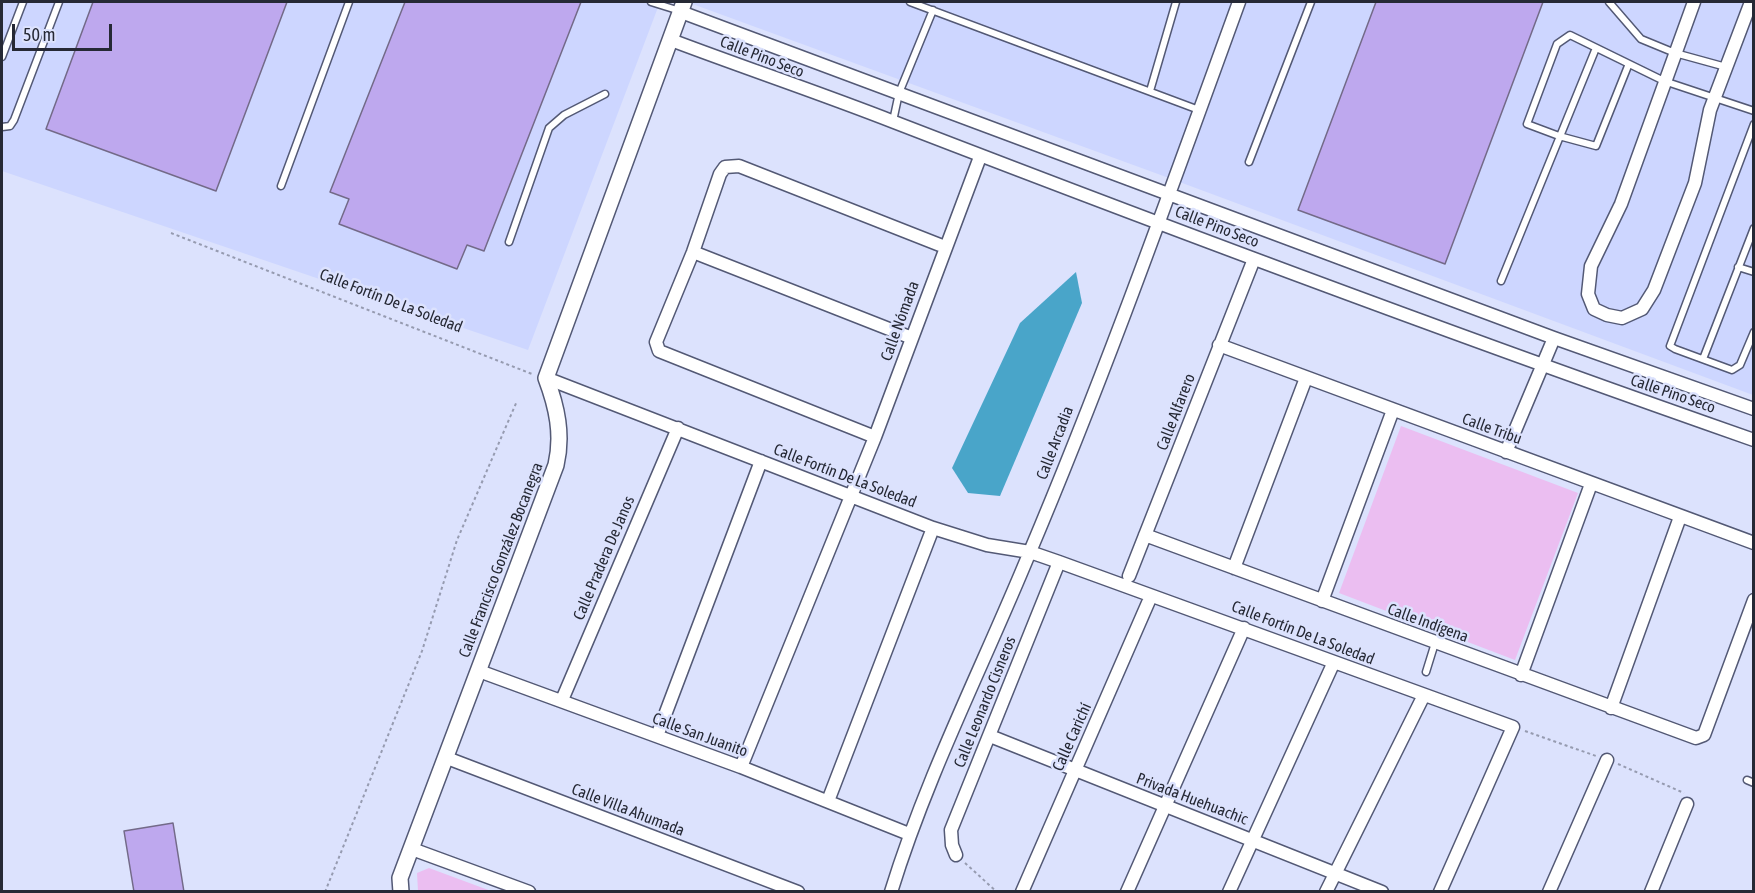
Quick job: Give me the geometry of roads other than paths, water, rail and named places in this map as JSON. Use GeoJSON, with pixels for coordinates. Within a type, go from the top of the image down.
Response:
{"type":"FeatureCollection","features":[{"type":"Feature","properties":{"kind":"street","name":"Calle Arcadia"},"geometry":{"type":"LineString","coordinates":[[891,891],[909,834],[1030,552],[1159,223],[1239,2]]}},
{"type":"Feature","properties":{"kind":"street"},"geometry":{"type":"LineString","coordinates":[[1694,2],[1621,204],[1591,266],[1588,294],[1594,309],[1606,315],[1622,318],[1642,309],[1654,290],[1695,183],[1710,110],[1751,2]]}},
{"type":"Feature","properties":{"kind":"street"},"geometry":{"type":"LineString","coordinates":[[546,378],[682,7]]}},
{"type":"Feature","properties":{"kind":"street","name":"Calle Pino Seco"},"geometry":{"type":"LineString","coordinates":[[682,7],[899,93],[1554,338],[1754,409]]}},
{"type":"Feature","properties":{"kind":"street","name":"Calle Pino Seco"},"geometry":{"type":"LineString","coordinates":[[671,40],[892,121],[980,157],[1254,260],[1542,366],[1754,440]]}},
{"type":"Feature","properties":{"kind":"street","name":"Calle Nómada"},"geometry":{"type":"LineString","coordinates":[[741,767],[852,496],[980,157]]}},
{"type":"Feature","properties":{"kind":"street"},"geometry":{"type":"LineString","coordinates":[[875,437],[657,349],[656,342],[725,166],[739,166],[945,247]]}},
{"type":"Feature","properties":{"kind":"street"},"geometry":{"type":"LineString","coordinates":[[693,252],[912,338]]}},
{"type":"Feature","properties":{"kind":"street","name":"Calle Alfarero"},"geometry":{"type":"LineString","coordinates":[[1129,576],[1254,260]]}},
{"type":"Feature","properties":{"kind":"street"},"geometry":{"type":"LineString","coordinates":[[1506,452],[1554,338]]}},
{"type":"Feature","properties":{"kind":"street","name":"Calle Tribu"},"geometry":{"type":"LineString","coordinates":[[1219,345],[1754,543]]}},
{"type":"Feature","properties":{"kind":"street","name":"Calle Fortín De La Soledad"},"geometry":{"type":"LineString","coordinates":[[546,378],[933,528],[987,545],[1030,552],[1244,628],[1333,664],[1513,727],[1440,891]]}},
{"type":"Feature","properties":{"kind":"street","name":"Calle Francisco González Bocanegra"},"geometry":{"type":"LineString","coordinates":[[399,887],[556,465],[560,430],[554,398],[546,378]]}},
{"type":"Feature","properties":{"kind":"street"},"geometry":{"type":"LineString","coordinates":[[1234,568],[1306,378]]}},
{"type":"Feature","properties":{"kind":"street"},"geometry":{"type":"LineString","coordinates":[[1322,601],[1393,410]]}},
{"type":"Feature","properties":{"kind":"street","name":"Calle Pradera De Janos"},"geometry":{"type":"LineString","coordinates":[[562,700],[678,428]]}},
{"type":"Feature","properties":{"kind":"street"},"geometry":{"type":"LineString","coordinates":[[657,736],[761,461]]}},
{"type":"Feature","properties":{"kind":"street"},"geometry":{"type":"LineString","coordinates":[[1521,675],[1591,484]]}},
{"type":"Feature","properties":{"kind":"street"},"geometry":{"type":"LineString","coordinates":[[1611,708],[1680,517]]}},
{"type":"Feature","properties":{"kind":"street"},"geometry":{"type":"LineString","coordinates":[[828,801],[933,528]]}},
{"type":"Feature","properties":{"kind":"street","name":"Calle Indígena"},"geometry":{"type":"LineString","coordinates":[[1145,535],[1611,708],[1701,738],[1754,600]]}},
{"type":"Feature","properties":{"kind":"street","name":"Calle Leonardo Cisneros"},"geometry":{"type":"LineString","coordinates":[[956,855],[952,845],[951,830],[1059,562]]}},
{"type":"Feature","properties":{"kind":"street","name":"Calle Carichí"},"geometry":{"type":"LineString","coordinates":[[1022,891],[1151,596]]}},
{"type":"Feature","properties":{"kind":"street"},"geometry":{"type":"LineString","coordinates":[[1127,891],[1244,628]]}},
{"type":"Feature","properties":{"kind":"street"},"geometry":{"type":"LineString","coordinates":[[1229,891],[1333,664]]}},
{"type":"Feature","properties":{"kind":"street","name":"Calle San Juanito"},"geometry":{"type":"LineString","coordinates":[[479,671],[741,767],[909,834]]}},
{"type":"Feature","properties":{"kind":"street"},"geometry":{"type":"LineString","coordinates":[[1326,891],[1424,695]]}},
{"type":"Feature","properties":{"kind":"street","name":"Privada Huehuachic"},"geometry":{"type":"LineString","coordinates":[[990,736],[1382,891]]}},
{"type":"Feature","properties":{"kind":"street","name":"Calle Villa Ahumada"},"geometry":{"type":"LineString","coordinates":[[447,758],[798,891]]}},
{"type":"Feature","properties":{"kind":"street"},"geometry":{"type":"LineString","coordinates":[[1549,891],[1606,760]]}},
{"type":"Feature","properties":{"kind":"street"},"geometry":{"type":"LineString","coordinates":[[1651,891],[1687,804]]}},
{"type":"Feature","properties":{"kind":"street"},"geometry":{"type":"LineString","coordinates":[[412,849],[529,891]]}},
{"type":"Feature","properties":{"kind":"lane"},"geometry":{"type":"LineString","coordinates":[[2,57],[23,2]]}},
{"type":"Feature","properties":{"kind":"lane"},"geometry":{"type":"LineString","coordinates":[[2,127],[10,126],[14,120],[59,2]]}},
{"type":"Feature","properties":{"kind":"lane"},"geometry":{"type":"LineString","coordinates":[[281,186],[349,2]]}},
{"type":"Feature","properties":{"kind":"lane"},"geometry":{"type":"LineString","coordinates":[[651,2],[682,7]]}},
{"type":"Feature","properties":{"kind":"lane"},"geometry":{"type":"LineString","coordinates":[[910,2],[1199,110]]}},
{"type":"Feature","properties":{"kind":"lane"},"geometry":{"type":"LineString","coordinates":[[1150,91],[1176,2]]}},
{"type":"Feature","properties":{"kind":"lane"},"geometry":{"type":"LineString","coordinates":[[1249,162],[1311,2]]}},
{"type":"Feature","properties":{"kind":"lane"},"geometry":{"type":"LineString","coordinates":[[1609,2],[1641,39],[1675,53],[1726,67]]}},
{"type":"Feature","properties":{"kind":"lane"},"geometry":{"type":"LineString","coordinates":[[892,121],[899,93],[933,10]]}},
{"type":"Feature","properties":{"kind":"lane"},"geometry":{"type":"LineString","coordinates":[[1628,66],[1596,146],[1527,124],[1557,44],[1561,39],[1575,35],[1628,66],[1664,81],[1754,111]]}},
{"type":"Feature","properties":{"kind":"lane"},"geometry":{"type":"LineString","coordinates":[[1501,281],[1596,48]]}},
{"type":"Feature","properties":{"kind":"lane"},"geometry":{"type":"LineString","coordinates":[[509,242],[549,128],[564,115],[605,94]]}},
{"type":"Feature","properties":{"kind":"lane"},"geometry":{"type":"LineString","coordinates":[[1754,124],[1670,342],[1674,350],[1732,370],[1740,365],[1754,332]]}},
{"type":"Feature","properties":{"kind":"lane"},"geometry":{"type":"LineString","coordinates":[[1703,359],[1754,228]]}},
{"type":"Feature","properties":{"kind":"lane"},"geometry":{"type":"LineString","coordinates":[[1738,267],[1754,272]]}},
{"type":"Feature","properties":{"kind":"lane"},"geometry":{"type":"LineString","coordinates":[[1426,672],[1435,643]]}}]}
